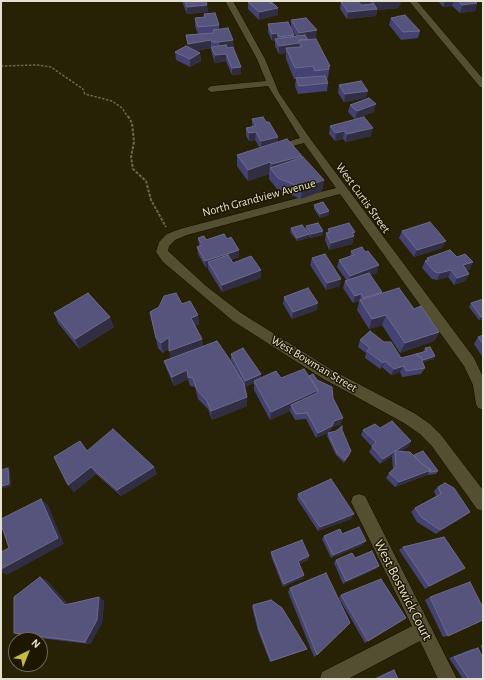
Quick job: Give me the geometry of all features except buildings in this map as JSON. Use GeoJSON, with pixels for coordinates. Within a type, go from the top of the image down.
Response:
{"type":"FeatureCollection","features":[{"type":"Feature","properties":{"kind":"street","name":"West Curtis Street"},"geometry":{"type":"LineString","coordinates":[[229,1],[261,59],[271,84],[306,139],[341,190],[469,362],[480,386],[483,404]]}},
{"type":"Feature","properties":{"kind":"street"},"geometry":{"type":"LineString","coordinates":[[413,1],[483,85]]}},
{"type":"Feature","properties":{"kind":"street"},"geometry":{"type":"LineString","coordinates":[[211,89],[271,84]]}},
{"type":"Feature","properties":{"kind":"street"},"geometry":{"type":"LineString","coordinates":[[264,152],[306,139]]}},
{"type":"Feature","properties":{"kind":"street","name":"North Grandview Avenue"},"geometry":{"type":"LineString","coordinates":[[171,237],[184,232],[341,190]]}},
{"type":"Feature","properties":{"kind":"street","name":"West Bowman Street"},"geometry":{"type":"LineString","coordinates":[[171,237],[163,245],[162,252],[167,259],[202,289],[237,317],[327,374],[409,418],[426,429],[436,440],[483,503]]}},
{"type":"Feature","properties":{"kind":"street","name":"West Bostwick Court"},"geometry":{"type":"LineString","coordinates":[[358,502],[448,679]]}},
{"type":"Feature","properties":{"kind":"street"},"geometry":{"type":"LineString","coordinates":[[329,679],[423,630]]}},
{"type":"Feature","properties":{"kind":"path"},"geometry":{"type":"LineString","coordinates":[[1,66],[37,64],[51,67],[83,89],[85,94],[112,101],[122,108],[132,123],[134,142],[131,157],[133,169],[146,181],[151,200],[171,237]]}}]}
